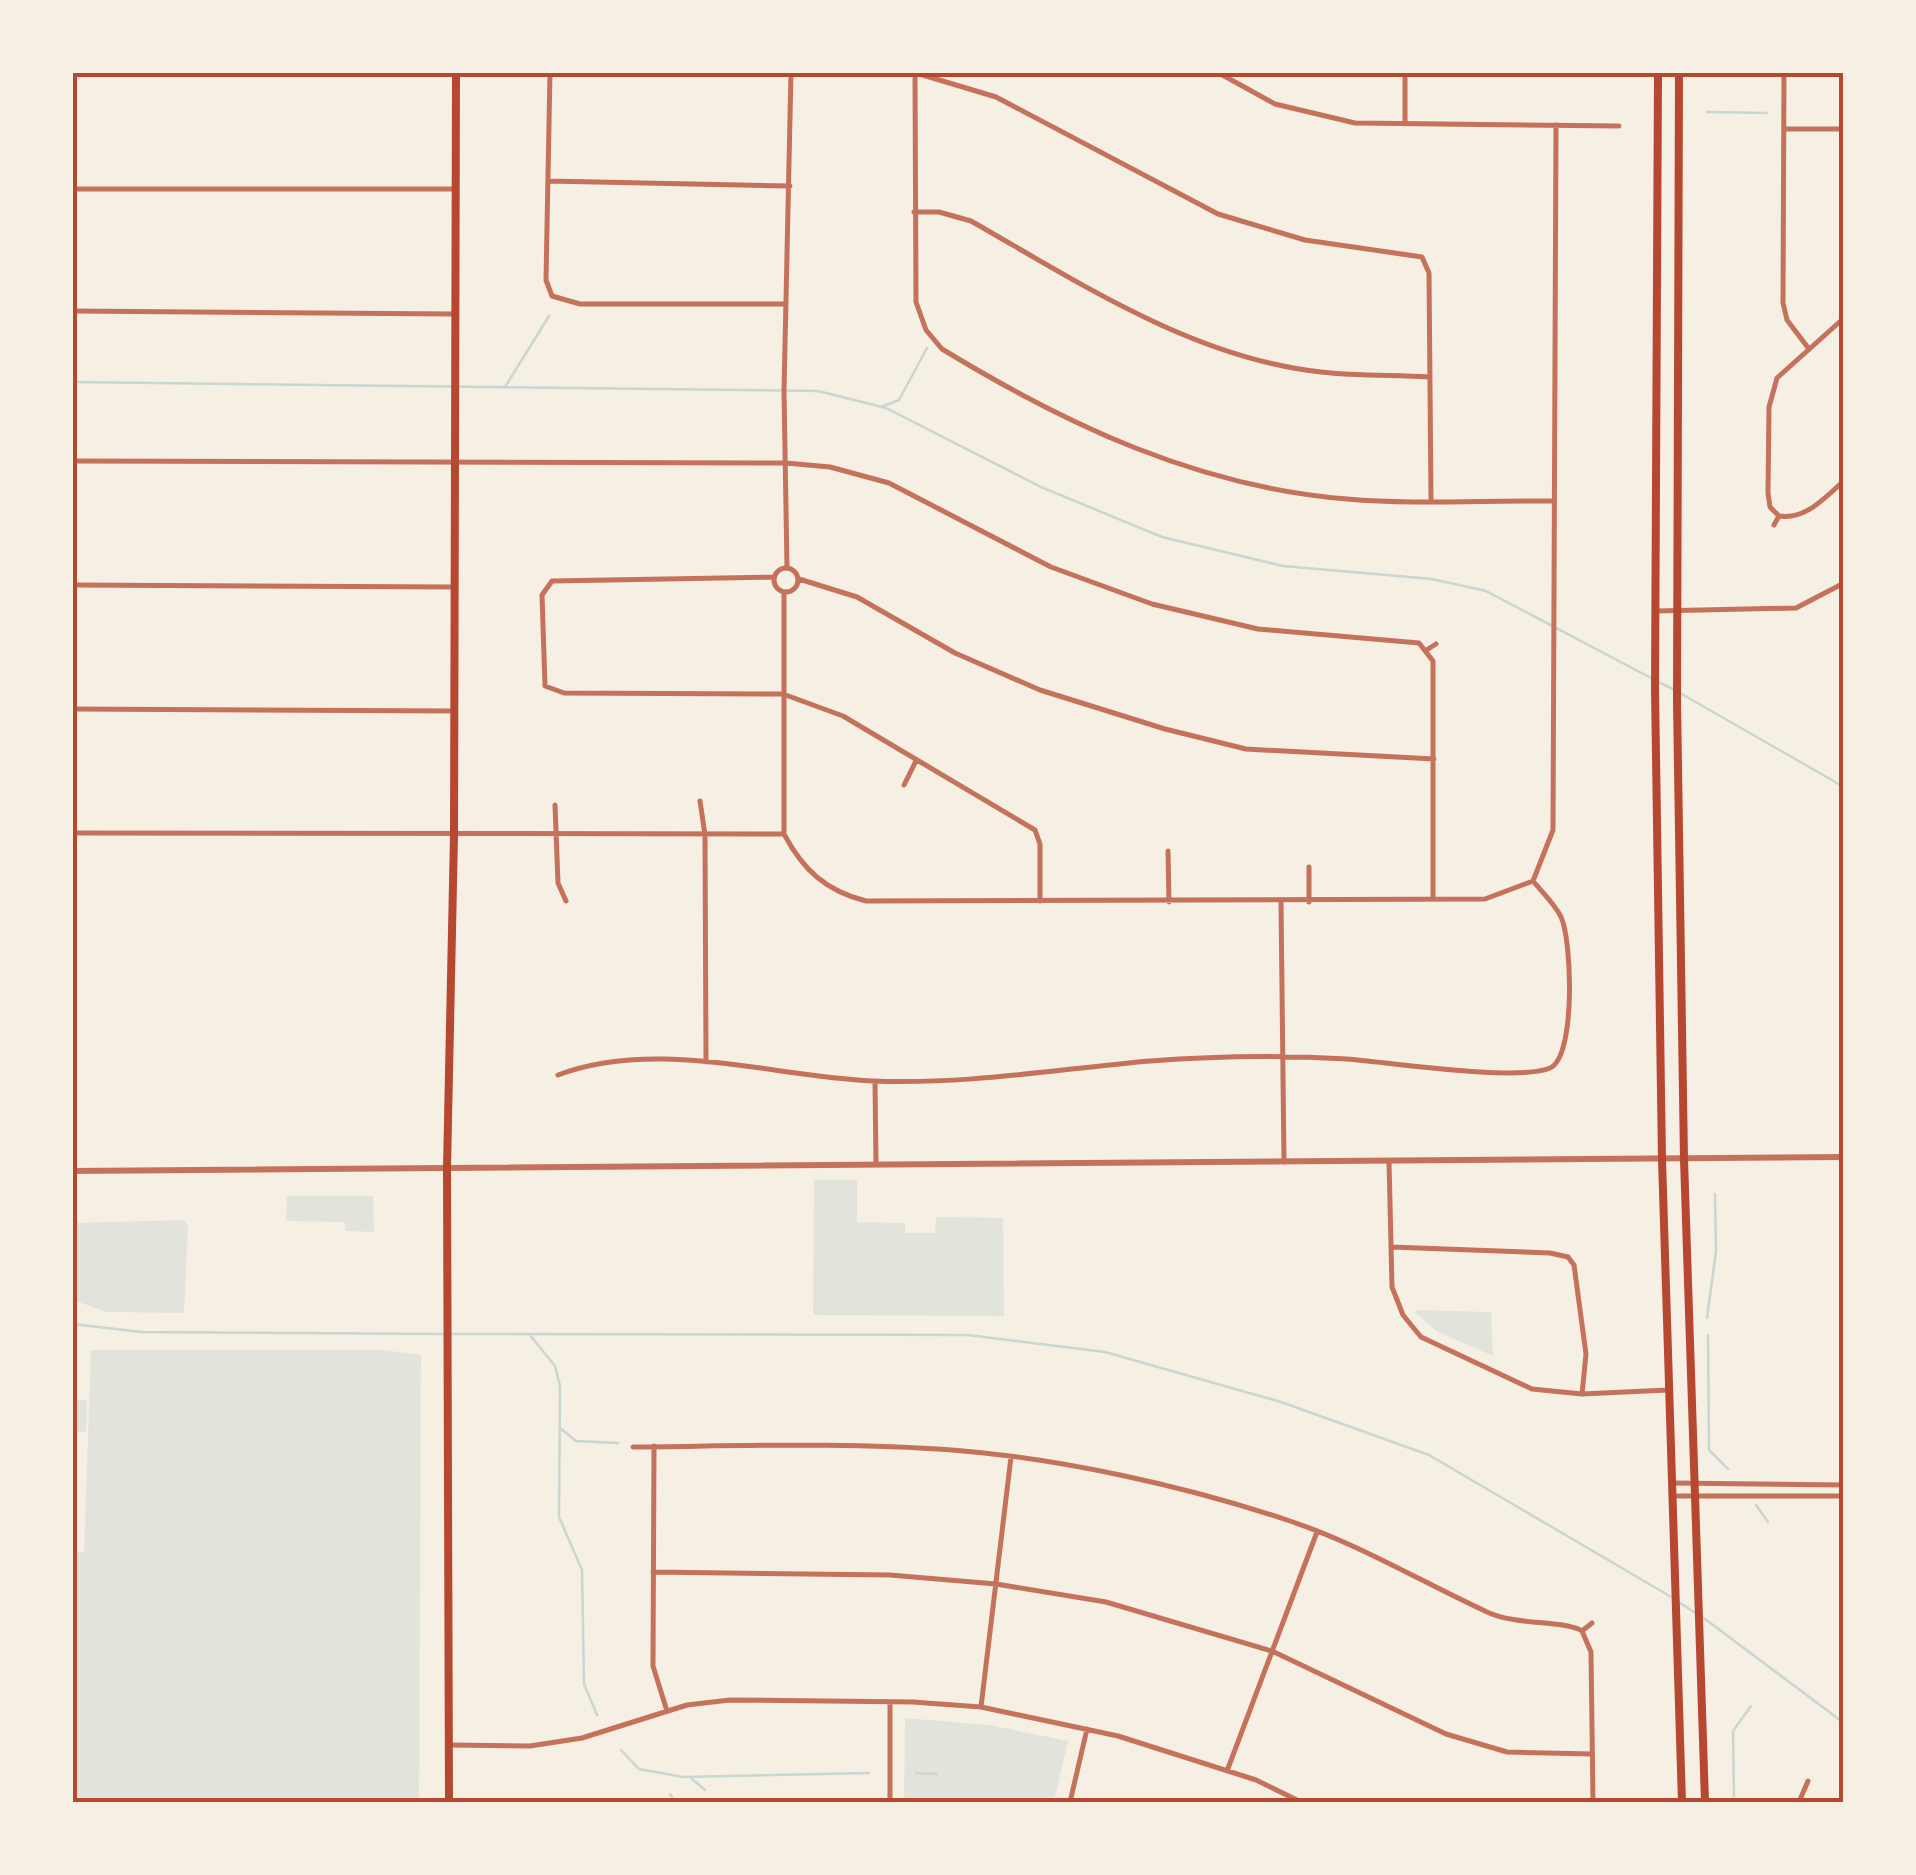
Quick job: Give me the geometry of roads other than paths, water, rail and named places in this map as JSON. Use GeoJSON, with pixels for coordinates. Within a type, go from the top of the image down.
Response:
{"type":"FeatureCollection","features":[{"type":"Feature","properties":{"kind":"main road"},"geometry":{"type":"LineString","coordinates":[[449,1802],[447,1168],[454,836],[456,72]]}},
{"type":"Feature","properties":{"kind":"main road"},"geometry":{"type":"LineString","coordinates":[[1658,72],[1655,611],[1662,1159],[1682,1802]]}},
{"type":"Feature","properties":{"kind":"main road"},"geometry":{"type":"LineString","coordinates":[[1679,72],[1677,702],[1684,1159],[1705,1802]]}},
{"type":"Feature","properties":{"kind":"street"},"geometry":{"type":"LineString","coordinates":[[550,72],[546,280],[554,298]]}},
{"type":"Feature","properties":{"kind":"street"},"geometry":{"type":"LineString","coordinates":[[791,72],[786,304],[787,568],[798,579],[857,597],[954,653],[1040,690],[1165,730],[1246,748],[1434,759]]}},
{"type":"Feature","properties":{"kind":"street"},"geometry":{"type":"LineString","coordinates":[[1217,72],[1276,104],[1314,115],[1405,124],[1619,126]]}},
{"type":"Feature","properties":{"kind":"street"},"geometry":{"type":"LineString","coordinates":[[1405,72],[1405,124]]}},
{"type":"Feature","properties":{"kind":"street"},"geometry":{"type":"LineString","coordinates":[[1784,72],[1783,303],[1787,320],[1810,349]]}},
{"type":"Feature","properties":{"kind":"street"},"geometry":{"type":"LineString","coordinates":[[1431,500],[1429,273],[1423,254],[1306,240],[1218,214],[996,97],[914,73],[916,302],[926,330],[942,349],[1141,454],[1283,490],[1348,500],[1553,501]]}},
{"type":"Feature","properties":{"kind":"street"},"geometry":{"type":"LineString","coordinates":[[784,592],[784,834],[804,866],[825,886],[846,896],[866,901],[1040,902],[1485,899],[1534,881],[1553,830],[1556,126]]}},
{"type":"Feature","properties":{"kind":"street"},"geometry":{"type":"LineString","coordinates":[[1785,129],[1844,129]]}},
{"type":"Feature","properties":{"kind":"street"},"geometry":{"type":"LineString","coordinates":[[548,181],[791,186]]}},
{"type":"Feature","properties":{"kind":"street"},"geometry":{"type":"LineString","coordinates":[[72,189],[456,189]]}},
{"type":"Feature","properties":{"kind":"street"},"geometry":{"type":"LineString","coordinates":[[914,212],[939,212],[970,221],[1148,321],[1257,359],[1320,372],[1428,377]]}},
{"type":"Feature","properties":{"kind":"street"},"geometry":{"type":"LineString","coordinates":[[554,298],[580,304],[786,304]]}},
{"type":"Feature","properties":{"kind":"street"},"geometry":{"type":"LineString","coordinates":[[547,305],[554,298]]}},
{"type":"Feature","properties":{"kind":"street"},"geometry":{"type":"LineString","coordinates":[[72,311],[456,314]]}},
{"type":"Feature","properties":{"kind":"street"},"geometry":{"type":"LineString","coordinates":[[1844,318],[1778,378],[1769,407],[1770,507],[1778,516],[1800,516],[1844,481]]}},
{"type":"Feature","properties":{"kind":"street"},"geometry":{"type":"LineString","coordinates":[[72,461],[786,463],[830,467],[890,483],[998,542],[1152,604],[1258,629],[1411,641],[1428,650],[1433,662],[1434,898]]}},
{"type":"Feature","properties":{"kind":"street"},"geometry":{"type":"LineString","coordinates":[[1774,525],[1778,516]]}},
{"type":"Feature","properties":{"kind":"street"},"geometry":{"type":"LineString","coordinates":[[787,568],[774,577],[552,580],[544,586],[541,606],[545,686],[564,693],[783,694],[843,716],[1036,828],[1040,844],[1040,902]]}},
{"type":"Feature","properties":{"kind":"street"},"geometry":{"type":"LineString","coordinates":[[774,577],[776,586],[784,592],[794,590],[798,579]]}},
{"type":"Feature","properties":{"kind":"street"},"geometry":{"type":"LineString","coordinates":[[1655,611],[1796,608],[1844,582]]}},
{"type":"Feature","properties":{"kind":"street"},"geometry":{"type":"LineString","coordinates":[[72,585],[455,588]]}},
{"type":"Feature","properties":{"kind":"street"},"geometry":{"type":"LineString","coordinates":[[1428,650],[1436,644]]}},
{"type":"Feature","properties":{"kind":"street"},"geometry":{"type":"LineString","coordinates":[[72,709],[455,711]]}},
{"type":"Feature","properties":{"kind":"street"},"geometry":{"type":"LineString","coordinates":[[904,785],[917,760]]}},
{"type":"Feature","properties":{"kind":"street"},"geometry":{"type":"LineString","coordinates":[[700,801],[704,835],[706,1062]]}},
{"type":"Feature","properties":{"kind":"street"},"geometry":{"type":"LineString","coordinates":[[555,805],[558,883],[566,901]]}},
{"type":"Feature","properties":{"kind":"street"},"geometry":{"type":"LineString","coordinates":[[72,833],[784,834]]}},
{"type":"Feature","properties":{"kind":"street"},"geometry":{"type":"LineString","coordinates":[[1168,851],[1169,902]]}},
{"type":"Feature","properties":{"kind":"street"},"geometry":{"type":"LineString","coordinates":[[1309,867],[1309,902]]}},
{"type":"Feature","properties":{"kind":"street"},"geometry":{"type":"LineString","coordinates":[[558,1075],[591,1062],[706,1062],[875,1080],[1032,1074],[1152,1061],[1283,1060],[1545,1070],[1559,1061],[1568,1041],[1567,947],[1562,917],[1534,881]]}},
{"type":"Feature","properties":{"kind":"street"},"geometry":{"type":"LineString","coordinates":[[1282,902],[1284,1162]]}},
{"type":"Feature","properties":{"kind":"street"},"geometry":{"type":"LineString","coordinates":[[1559,1061],[1567,1066]]}},
{"type":"Feature","properties":{"kind":"street"},"geometry":{"type":"LineString","coordinates":[[875,1080],[876,1163]]}},
{"type":"Feature","properties":{"kind":"street"},"geometry":{"type":"LineString","coordinates":[[72,1170],[1844,1157]]}},
{"type":"Feature","properties":{"kind":"street"},"geometry":{"type":"LineString","coordinates":[[1389,1161],[1392,1287],[1402,1315],[1421,1337],[1532,1389],[1582,1394],[1668,1390]]}},
{"type":"Feature","properties":{"kind":"street"},"geometry":{"type":"LineString","coordinates":[[1391,1246],[1550,1252],[1568,1258],[1574,1264],[1586,1354],[1582,1394]]}},
{"type":"Feature","properties":{"kind":"street"},"geometry":{"type":"LineString","coordinates":[[1568,1258],[1574,1251]]}},
{"type":"Feature","properties":{"kind":"street"},"geometry":{"type":"LineString","coordinates":[[633,1446],[882,1448],[1011,1456],[1162,1487],[1318,1532],[1514,1623],[1574,1626],[1582,1630],[1590,1652],[1593,1802]]}},
{"type":"Feature","properties":{"kind":"street"},"geometry":{"type":"LineString","coordinates":[[654,1446],[653,1666],[667,1711]]}},
{"type":"Feature","properties":{"kind":"street"},"geometry":{"type":"LineString","coordinates":[[981,1707],[1011,1456]]}},
{"type":"Feature","properties":{"kind":"street"},"geometry":{"type":"LineString","coordinates":[[1672,1482],[1844,1486]]}},
{"type":"Feature","properties":{"kind":"street"},"geometry":{"type":"LineString","coordinates":[[1673,1496],[1844,1496]]}},
{"type":"Feature","properties":{"kind":"street"},"geometry":{"type":"LineString","coordinates":[[1227,1771],[1318,1532]]}},
{"type":"Feature","properties":{"kind":"street"},"geometry":{"type":"LineString","coordinates":[[654,1572],[890,1575],[996,1584],[1106,1602],[1272,1651],[1446,1734],[1506,1752],[1592,1754]]}},
{"type":"Feature","properties":{"kind":"street"},"geometry":{"type":"LineString","coordinates":[[1582,1630],[1592,1623]]}},
{"type":"Feature","properties":{"kind":"street"},"geometry":{"type":"LineString","coordinates":[[449,1745],[530,1746],[582,1738],[667,1711],[730,1700],[981,1707],[1087,1729],[1227,1771],[1301,1802]]}},
{"type":"Feature","properties":{"kind":"street"},"geometry":{"type":"LineString","coordinates":[[890,1702],[890,1802]]}},
{"type":"Feature","properties":{"kind":"street"},"geometry":{"type":"LineString","coordinates":[[1070,1802],[1087,1729]]}},
{"type":"Feature","properties":{"kind":"street"},"geometry":{"type":"LineString","coordinates":[[1799,1802],[1808,1781]]}},
{"type":"Feature","properties":{"kind":"waterway"},"geometry":{"type":"LineString","coordinates":[[1707,112],[1767,113]]}},
{"type":"Feature","properties":{"kind":"waterway"},"geometry":{"type":"LineString","coordinates":[[505,387],[549,316]]}},
{"type":"Feature","properties":{"kind":"waterway"},"geometry":{"type":"LineString","coordinates":[[881,407],[899,400],[927,348]]}},
{"type":"Feature","properties":{"kind":"waterway"},"geometry":{"type":"LineString","coordinates":[[72,382],[818,391],[886,408],[1041,487],[1162,537],[1283,566],[1432,579],[1486,591],[1651,678]]}},
{"type":"Feature","properties":{"kind":"waterway"},"geometry":{"type":"LineString","coordinates":[[1658,682],[1673,689]]}},
{"type":"Feature","properties":{"kind":"waterway"},"geometry":{"type":"LineString","coordinates":[[1680,693],[1844,787]]}},
{"type":"Feature","properties":{"kind":"waterway"},"geometry":{"type":"LineString","coordinates":[[1707,1318],[1716,1251],[1715,1194]]}},
{"type":"Feature","properties":{"kind":"waterway"},"geometry":{"type":"LineString","coordinates":[[72,1324],[142,1332],[444,1334]]}},
{"type":"Feature","properties":{"kind":"waterway"},"geometry":{"type":"LineString","coordinates":[[452,1334],[968,1335],[1105,1352],[1281,1402],[1429,1455],[1673,1598]]}},
{"type":"Feature","properties":{"kind":"waterway"},"geometry":{"type":"LineString","coordinates":[[529,1334],[555,1366],[560,1386],[559,1517],[582,1570],[584,1684],[597,1715]]}},
{"type":"Feature","properties":{"kind":"waterway"},"geometry":{"type":"LineString","coordinates":[[1708,1335],[1709,1450],[1728,1469]]}},
{"type":"Feature","properties":{"kind":"waterway"},"geometry":{"type":"LineString","coordinates":[[560,1428],[576,1441],[618,1443]]}},
{"type":"Feature","properties":{"kind":"waterway"},"geometry":{"type":"LineString","coordinates":[[1756,1505],[1768,1522]]}},
{"type":"Feature","properties":{"kind":"waterway"},"geometry":{"type":"LineString","coordinates":[[1680,1603],[1694,1612]]}},
{"type":"Feature","properties":{"kind":"waterway"},"geometry":{"type":"LineString","coordinates":[[1701,1616],[1844,1723]]}},
{"type":"Feature","properties":{"kind":"waterway"},"geometry":{"type":"LineString","coordinates":[[1734,1802],[1733,1731],[1751,1706]]}},
{"type":"Feature","properties":{"kind":"waterway"},"geometry":{"type":"LineString","coordinates":[[621,1750],[639,1769],[683,1777],[869,1773]]}},
{"type":"Feature","properties":{"kind":"waterway"},"geometry":{"type":"LineString","coordinates":[[916,1773],[937,1774]]}},
{"type":"Feature","properties":{"kind":"waterway"},"geometry":{"type":"LineString","coordinates":[[691,1778],[705,1790]]}},
{"type":"Feature","properties":{"kind":"waterway"},"geometry":{"type":"LineString","coordinates":[[670,1794],[675,1802]]}},
{"type":"Feature","properties":{"kind":"waterway"},"geometry":{"type":"LineString","coordinates":[[715,1799],[720,1802]]}}]}
